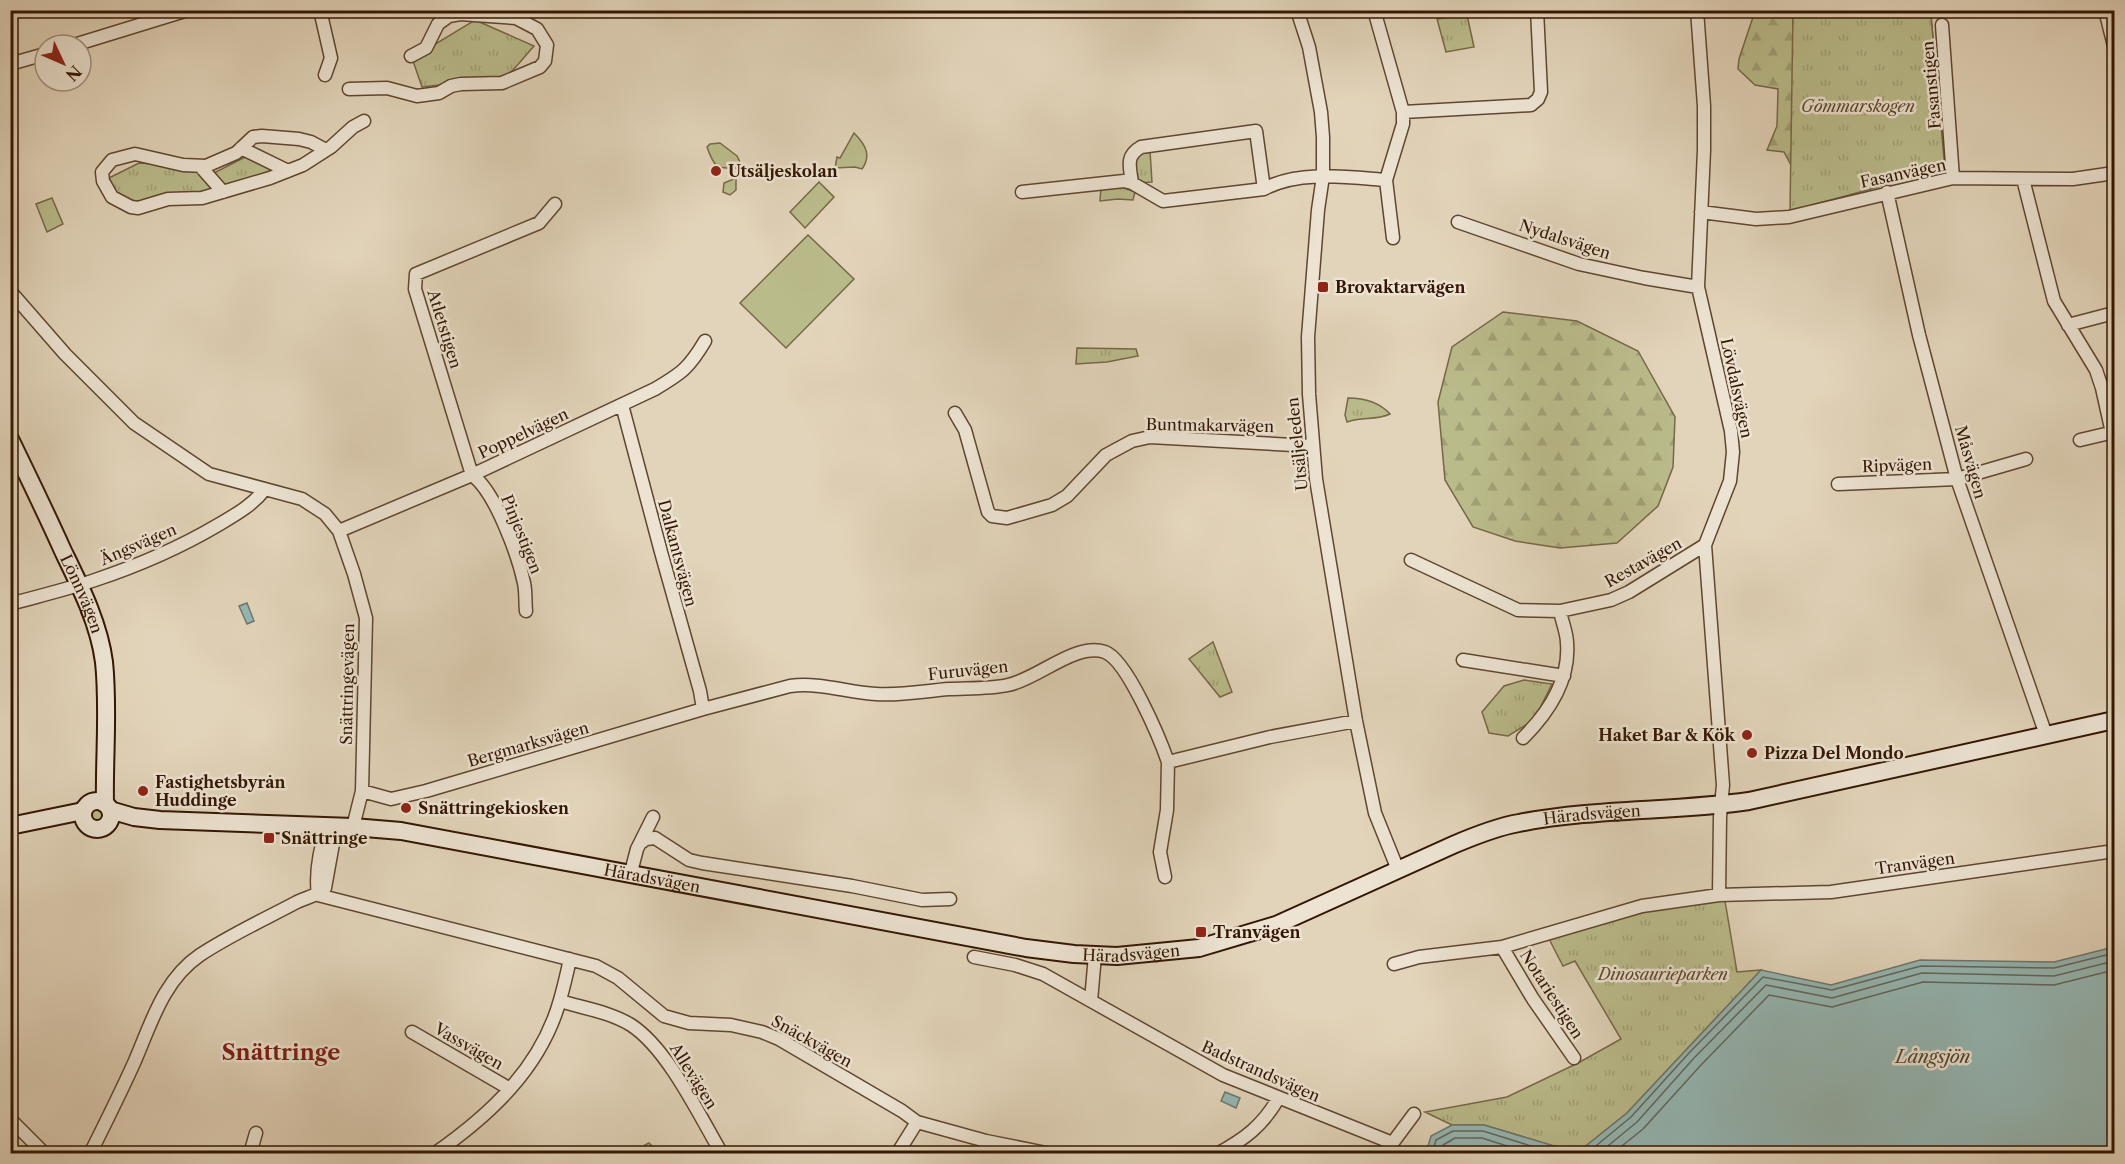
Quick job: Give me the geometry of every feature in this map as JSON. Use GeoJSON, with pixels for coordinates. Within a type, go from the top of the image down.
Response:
{"type":"FeatureCollection","features":[{"type":"Feature","properties":{"kind":"street"},"geometry":{"type":"LineString","coordinates":[[93,39],[188,10]]}},
{"type":"Feature","properties":{"kind":"street"},"geometry":{"type":"LineString","coordinates":[[320,10],[331,58],[325,75]]}},
{"type":"Feature","properties":{"kind":"street","name":"Utsäljeleden"},"geometry":{"type":"LineString","coordinates":[[1297,10],[1309,47],[1321,112],[1323,176],[1316,228],[1308,337],[1312,446],[1356,721],[1376,813],[1398,870]]}},
{"type":"Feature","properties":{"kind":"street"},"geometry":{"type":"LineString","coordinates":[[1374,10],[1403,112],[1403,124],[1386,180],[1393,238]]}},
{"type":"Feature","properties":{"kind":"street"},"geometry":{"type":"LineString","coordinates":[[1403,112],[1531,105],[1538,99],[1541,92],[1537,10]]}},
{"type":"Feature","properties":{"kind":"street","name":"Lövdalsvägen"},"geometry":{"type":"LineString","coordinates":[[1697,10],[1704,106],[1704,180],[1698,287],[1731,431],[1733,452],[1728,485],[1706,545],[1723,785],[1721,805]]}},
{"type":"Feature","properties":{"kind":"street"},"geometry":{"type":"LineString","coordinates":[[2105,10],[2115,46]]}},
{"type":"Feature","properties":{"kind":"street"},"geometry":{"type":"LineString","coordinates":[[349,89],[387,88],[417,96],[439,93],[451,86],[461,84],[502,83],[514,80],[540,67],[548,55],[547,45],[542,36],[529,23],[501,16],[460,14],[449,16],[438,24],[426,48],[411,56]]}},
{"type":"Feature","properties":{"kind":"street","name":"Fasanstigen"},"geometry":{"type":"LineString","coordinates":[[1942,26],[1953,178]]}},
{"type":"Feature","properties":{"kind":"street"},"geometry":{"type":"LineString","coordinates":[[10,64],[33,57]]}},
{"type":"Feature","properties":{"kind":"street"},"geometry":{"type":"LineString","coordinates":[[326,150],[299,139],[262,136],[253,137],[236,153],[222,160],[200,166],[183,165],[135,154],[112,160],[102,172],[107,190],[112,197],[131,207],[138,208],[168,199],[202,198],[303,165],[326,150],[353,127],[364,121]]}},
{"type":"Feature","properties":{"kind":"street"},"geometry":{"type":"LineString","coordinates":[[1132,183],[1129,158],[1131,153],[1141,147],[1256,131],[1264,189]]}},
{"type":"Feature","properties":{"kind":"street"},"geometry":{"type":"LineString","coordinates":[[241,148],[288,171]]}},
{"type":"Feature","properties":{"kind":"street"},"geometry":{"type":"LineString","coordinates":[[200,166],[223,192]]}},
{"type":"Feature","properties":{"kind":"street","name":"Fasanvägen"},"geometry":{"type":"LineString","coordinates":[[1701,212],[1756,219],[1789,217],[1953,178],[2073,179],[2115,173]]}},
{"type":"Feature","properties":{"kind":"street"},"geometry":{"type":"LineString","coordinates":[[1022,192],[1124,181],[1132,183],[1163,201],[1264,189],[1277,181],[1323,176],[1386,180]]}},
{"type":"Feature","properties":{"kind":"street"},"geometry":{"type":"LineString","coordinates":[[2023,179],[2054,301],[2096,370],[2113,433],[2080,440]]}},
{"type":"Feature","properties":{"kind":"street","name":"Måsvägen"},"geometry":{"type":"LineString","coordinates":[[1887,192],[1919,335],[1957,479],[2046,735]]}},
{"type":"Feature","properties":{"kind":"street","name":"Atletstigen"},"geometry":{"type":"LineString","coordinates":[[472,475],[415,289],[416,274],[539,223],[555,204]]}},
{"type":"Feature","properties":{"kind":"street","name":"Nydalsvägen"},"geometry":{"type":"LineString","coordinates":[[1458,222],[1579,264],[1698,287]]}},
{"type":"Feature","properties":{"kind":"street","name":"Snättringevägen"},"geometry":{"type":"LineString","coordinates":[[10,291],[65,354],[135,423],[209,474],[302,499],[325,514],[339,531],[366,618],[362,791],[353,827]]}},
{"type":"Feature","properties":{"kind":"street"},"geometry":{"type":"LineString","coordinates":[[2068,325],[2115,313]]}},
{"type":"Feature","properties":{"kind":"street","name":"Poppelvägen"},"geometry":{"type":"LineString","coordinates":[[339,531],[472,475],[656,389],[682,373],[691,364],[705,341]]}},
{"type":"Feature","properties":{"kind":"street","name":"Dalkantsvägen"},"geometry":{"type":"LineString","coordinates":[[622,405],[703,709]]}},
{"type":"Feature","properties":{"kind":"street","name":"Buntmakarvägen"},"geometry":{"type":"LineString","coordinates":[[955,412],[965,430],[988,512],[1000,518],[1027,513],[1060,501],[1106,455],[1132,441],[1150,437],[1312,446]]}},
{"type":"Feature","properties":{"kind":"street","name":"Lönnvägen"},"geometry":{"type":"LineString","coordinates":[[10,439],[80,585],[94,622],[104,661],[106,712],[104,760],[97,811]]}},
{"type":"Feature","properties":{"kind":"street","name":"Ripvägen"},"geometry":{"type":"LineString","coordinates":[[1838,484],[1957,479],[2026,459]]}},
{"type":"Feature","properties":{"kind":"street","name":"Pinjestigen"},"geometry":{"type":"LineString","coordinates":[[472,475],[481,481],[506,531],[525,585],[526,611]]}},
{"type":"Feature","properties":{"kind":"street","name":"Ängsvägen"},"geometry":{"type":"LineString","coordinates":[[10,604],[80,585],[147,560],[184,543],[252,503],[265,489]]}},
{"type":"Feature","properties":{"kind":"street","name":"Restavägen"},"geometry":{"type":"LineString","coordinates":[[1411,560],[1518,610],[1560,611],[1611,600],[1629,592],[1706,545]]}},
{"type":"Feature","properties":{"kind":"street"},"geometry":{"type":"LineString","coordinates":[[1523,738],[1548,708],[1563,676],[1567,642],[1560,611]]}},
{"type":"Feature","properties":{"kind":"street","name":"Furuvägen"},"geometry":{"type":"LineString","coordinates":[[703,709],[802,684],[833,686],[877,694],[1009,685],[1084,650],[1107,653],[1118,662],[1157,731],[1168,762],[1167,810],[1160,852],[1165,877]]}},
{"type":"Feature","properties":{"kind":"street"},"geometry":{"type":"LineString","coordinates":[[1463,660],[1563,676]]}},
{"type":"Feature","properties":{"kind":"street","name":"Bergmarksvägen"},"geometry":{"type":"LineString","coordinates":[[362,791],[391,799],[426,791],[703,709]]}},
{"type":"Feature","properties":{"kind":"street","name":"Häradsvägen"},"geometry":{"type":"LineString","coordinates":[[18,825],[97,811],[160,820],[353,827],[401,831],[631,872],[1026,948],[1117,956],[1199,948],[1266,929],[1475,835],[1518,823],[1721,805],[1799,791],[2115,720]]}},
{"type":"Feature","properties":{"kind":"street"},"geometry":{"type":"LineString","coordinates":[[1168,762],[1259,739],[1356,721]]}},
{"type":"Feature","properties":{"kind":"street"},"geometry":{"type":"LineString","coordinates":[[1719,895],[1721,805]]}},
{"type":"Feature","properties":{"kind":"street"},"geometry":{"type":"LineString","coordinates":[[631,872],[635,855],[653,817]]}},
{"type":"Feature","properties":{"kind":"street"},"geometry":{"type":"LineString","coordinates":[[90,1154],[156,1010],[176,976],[211,948],[300,901],[318,895],[325,888],[332,827]]}},
{"type":"Feature","properties":{"kind":"street","name":"Häradsvägen"},"geometry":{"type":"LineString","coordinates":[[642,842],[655,838],[689,860],[702,863],[852,886],[927,901],[950,899]]}},
{"type":"Feature","properties":{"kind":"street","name":"Tranvägen"},"geometry":{"type":"LineString","coordinates":[[1394,964],[1419,957],[1502,947],[1642,906],[1719,895],[1831,892],[2115,851]]}},
{"type":"Feature","properties":{"kind":"street","name":"Snäckvägen"},"geometry":{"type":"LineString","coordinates":[[318,895],[606,970],[657,1012],[673,1020],[743,1027],[779,1039],[902,1111],[916,1122],[986,1141],[1052,1154]]}},
{"type":"Feature","properties":{"kind":"street","name":"Notariestigen"},"geometry":{"type":"LineString","coordinates":[[1502,947],[1533,999],[1574,1058]]}},
{"type":"Feature","properties":{"kind":"street"},"geometry":{"type":"LineString","coordinates":[[1091,1001],[1095,955]]}},
{"type":"Feature","properties":{"kind":"street","name":"Badstrandsvägen"},"geometry":{"type":"LineString","coordinates":[[974,957],[1015,965],[1043,974],[1214,1071],[1278,1099],[1390,1142],[1394,1141],[1414,1114]]}},
{"type":"Feature","properties":{"kind":"street","name":"Vassvägen"},"geometry":{"type":"LineString","coordinates":[[434,1154],[487,1114],[531,1062],[545,1037],[560,1001],[570,959]]}},
{"type":"Feature","properties":{"kind":"street","name":"Allevägen"},"geometry":{"type":"LineString","coordinates":[[560,1001],[616,1018],[647,1037],[666,1061],[722,1154]]}},
{"type":"Feature","properties":{"kind":"street","name":"Vassvägen"},"geometry":{"type":"LineString","coordinates":[[412,1032],[510,1089]]}},
{"type":"Feature","properties":{"kind":"street"},"geometry":{"type":"LineString","coordinates":[[1217,1154],[1234,1145],[1260,1125],[1278,1099]]}},
{"type":"Feature","properties":{"kind":"street"},"geometry":{"type":"LineString","coordinates":[[10,1119],[45,1154]]}},
{"type":"Feature","properties":{"kind":"street"},"geometry":{"type":"LineString","coordinates":[[897,1154],[916,1122]]}},
{"type":"Feature","properties":{"kind":"street"},"geometry":{"type":"LineString","coordinates":[[250,1154],[256,1132]]}},
{"type":"Feature","properties":{"kind":"green space","name":"Gömmarskogen"},"geometry":{"type":"Polygon","coordinates":[[[1755,11],[1949,11],[1931,16],[1945,169],[1792,167],[1784,152],[1767,150],[1777,126],[1778,89],[1755,85],[1738,69],[1739,59],[1755,11]]]}},
{"type":"Feature","properties":{"kind":"green space","name":"Gömmarskogen"},"geometry":{"type":"Polygon","coordinates":[[[1793,11],[1949,11],[1931,16],[1945,169],[1790,211],[1793,11]]]}},
{"type":"Feature","properties":{"kind":"green space"},"geometry":{"type":"Polygon","coordinates":[[[1467,15],[1474,47],[1446,52],[1437,19],[1467,15]]]}},
{"type":"Feature","properties":{"kind":"green space"},"geometry":{"type":"Polygon","coordinates":[[[475,20],[534,46],[507,77],[422,87],[412,58],[475,20]]]}},
{"type":"Feature","properties":{"kind":"green space"},"geometry":{"type":"Polygon","coordinates":[[[854,133],[866,150],[865,164],[862,169],[835,168],[837,157],[840,158],[854,133]]]}},
{"type":"Feature","properties":{"kind":"green space"},"geometry":{"type":"Polygon","coordinates":[[[720,143],[737,156],[740,162],[737,168],[724,168],[714,163],[707,147],[710,144],[720,143]]]}},
{"type":"Feature","properties":{"kind":"green space"},"geometry":{"type":"Polygon","coordinates":[[[1140,151],[1150,151],[1152,182],[1137,183],[1135,157],[1140,151]]]}},
{"type":"Feature","properties":{"kind":"green space"},"geometry":{"type":"Polygon","coordinates":[[[247,156],[278,170],[226,188],[212,174],[247,156]]]}},
{"type":"Feature","properties":{"kind":"green space"},"geometry":{"type":"Polygon","coordinates":[[[139,163],[201,170],[217,190],[131,204],[112,192],[109,178],[139,163]]]}},
{"type":"Feature","properties":{"kind":"green space"},"geometry":{"type":"Polygon","coordinates":[[[736,178],[736,190],[730,195],[723,192],[724,183],[736,178]]]}},
{"type":"Feature","properties":{"kind":"green space"},"geometry":{"type":"Polygon","coordinates":[[[819,182],[834,197],[805,228],[790,212],[819,182]]]}},
{"type":"Feature","properties":{"kind":"green space"},"geometry":{"type":"Polygon","coordinates":[[[1119,186],[1135,192],[1133,200],[1100,201],[1101,187],[1119,186]]]}},
{"type":"Feature","properties":{"kind":"green space"},"geometry":{"type":"Polygon","coordinates":[[[52,198],[63,224],[47,232],[36,204],[52,198]]]}},
{"type":"Feature","properties":{"kind":"green space"},"geometry":{"type":"Polygon","coordinates":[[[808,235],[854,279],[786,348],[740,303],[808,235]]]}},
{"type":"Feature","properties":{"kind":"green space"},"geometry":{"type":"Polygon","coordinates":[[[1503,312],[1577,321],[1638,351],[1675,417],[1673,467],[1658,506],[1617,543],[1560,548],[1515,541],[1473,527],[1445,480],[1438,402],[1452,347],[1503,312]]]}},
{"type":"Feature","properties":{"kind":"green space"},"geometry":{"type":"Polygon","coordinates":[[[1077,348],[1136,349],[1138,356],[1107,362],[1076,364],[1077,348]]]}},
{"type":"Feature","properties":{"kind":"green space"},"geometry":{"type":"Polygon","coordinates":[[[1348,398],[1371,401],[1390,414],[1347,422],[1345,415],[1348,398]]]}},
{"type":"Feature","properties":{"kind":"green space"},"geometry":{"type":"Polygon","coordinates":[[[1213,642],[1232,692],[1220,697],[1189,659],[1213,642]]]}},
{"type":"Feature","properties":{"kind":"green space"},"geometry":{"type":"Polygon","coordinates":[[[1524,680],[1552,684],[1534,720],[1508,736],[1489,733],[1482,712],[1504,686],[1524,680]]]}},
{"type":"Feature","properties":{"kind":"green space"},"geometry":{"type":"Polygon","coordinates":[[[98,804],[108,817],[106,821],[97,826],[88,822],[86,818],[89,807],[98,804]]]}},
{"type":"Feature","properties":{"kind":"green space","name":"Dinosaurieparken"},"geometry":{"type":"Polygon","coordinates":[[[1724,895],[1737,972],[1761,970],[1627,1113],[1577,1153],[1484,1125],[1452,1125],[1425,1112],[1507,1097],[1578,1063],[1621,1039],[1575,961],[1563,966],[1547,935],[1642,906],[1724,895]]]}},
{"type":"Feature","properties":{"kind":"green space"},"geometry":{"type":"Polygon","coordinates":[[[649,1143],[659,1153],[637,1153],[641,1147],[649,1143]]]}},
{"type":"Feature","properties":{"kind":"water"},"geometry":{"type":"Polygon","coordinates":[[[247,603],[254,621],[247,624],[239,606],[247,603]]]}},
{"type":"Feature","properties":{"kind":"water","name":"Långsjön"},"geometry":{"type":"Polygon","coordinates":[[[2114,947],[2114,1153],[1577,1153],[1627,1113],[1761,970],[1831,985],[1920,960],[2054,962],[2114,947]]]}},
{"type":"Feature","properties":{"kind":"water"},"geometry":{"type":"Polygon","coordinates":[[[1225,1092],[1240,1098],[1236,1108],[1221,1101],[1225,1092]]]}},
{"type":"Feature","properties":{"kind":"water"},"geometry":{"type":"Polygon","coordinates":[[[1452,1125],[1484,1125],[1577,1153],[1426,1153],[1431,1136],[1452,1125]]]}},
{"type":"Feature","properties":{"kind":"place","name":"Utsäljeskolan"},"geometry":{"type":"Point","coordinates":[716,171]}},
{"type":"Feature","properties":{"kind":"place","name":"Brovaktarvägen"},"geometry":{"type":"Point","coordinates":[1323,287]}},
{"type":"Feature","properties":{"kind":"place","name":"Haket Bar & Kök"},"geometry":{"type":"Point","coordinates":[1747,735]}},
{"type":"Feature","properties":{"kind":"place","name":"Pizza Del Mondo"},"geometry":{"type":"Point","coordinates":[1752,753]}},
{"type":"Feature","properties":{"kind":"place","name":"Fastighetsbyrån Huddinge"},"geometry":{"type":"Point","coordinates":[143,791]}},
{"type":"Feature","properties":{"kind":"place","name":"Snättringekiosken"},"geometry":{"type":"Point","coordinates":[406,808]}},
{"type":"Feature","properties":{"kind":"place","name":"Snättringe"},"geometry":{"type":"Point","coordinates":[269,838]}},
{"type":"Feature","properties":{"kind":"place","name":"Tranvägen"},"geometry":{"type":"Point","coordinates":[1201,932]}},
{"type":"Feature","properties":{"kind":"district","name":"Snättringe"},"geometry":{"type":"Point","coordinates":[281,1052]}}]}
